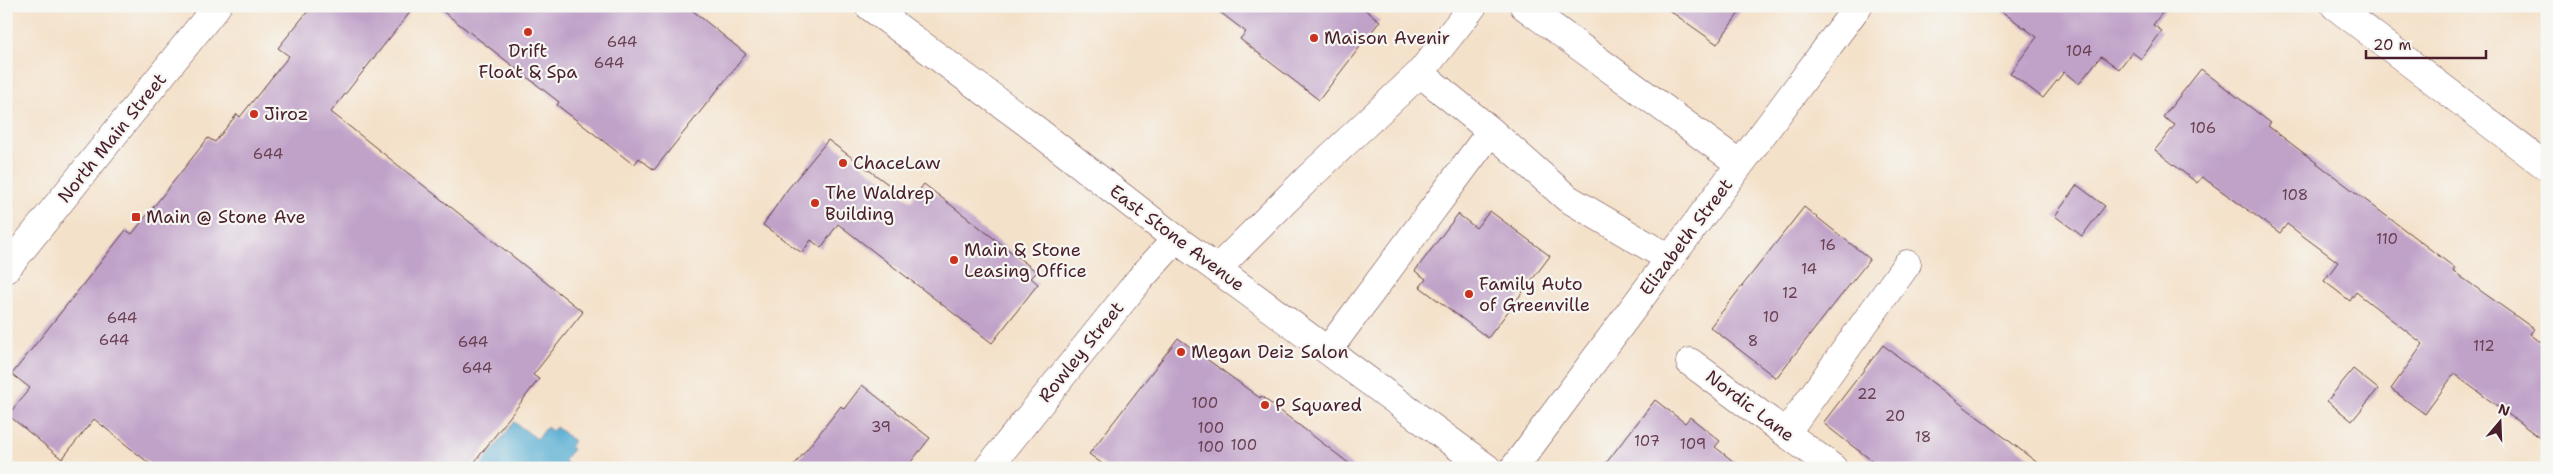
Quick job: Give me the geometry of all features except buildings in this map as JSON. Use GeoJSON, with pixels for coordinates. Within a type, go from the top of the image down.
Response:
{"type":"FeatureCollection","features":[{"type":"Feature","properties":{"kind":"main road","name":"East Stone Avenue"},"geometry":{"type":"LineString","coordinates":[[869,6],[1026,122],[1176,239],[1487,468]]}},
{"type":"Feature","properties":{"kind":"main road"},"geometry":{"type":"LineString","coordinates":[[1217,269],[1309,177],[1420,73],[1473,6]]}},
{"type":"Feature","properties":{"kind":"main road"},"geometry":{"type":"LineString","coordinates":[[1524,6],[1740,164]]}},
{"type":"Feature","properties":{"kind":"main road","name":"Elizabeth Street"},"geometry":{"type":"LineString","coordinates":[[1514,468],[1858,6]]}},
{"type":"Feature","properties":{"kind":"main road"},"geometry":{"type":"LineString","coordinates":[[2336,6],[2547,167]]}},
{"type":"Feature","properties":{"kind":"main road","name":"North Main Street"},"geometry":{"type":"LineString","coordinates":[[6,269],[210,9]]}},
{"type":"Feature","properties":{"kind":"main road"},"geometry":{"type":"LineString","coordinates":[[1420,73],[1491,131],[1567,198],[1670,259]]}},
{"type":"Feature","properties":{"kind":"main road"},"geometry":{"type":"LineString","coordinates":[[1328,350],[1491,131]]}},
{"type":"Feature","properties":{"kind":"main road","name":"Rowley Street"},"geometry":{"type":"LineString","coordinates":[[988,468],[1140,279],[1176,239]]}},
{"type":"Feature","properties":{"kind":"main road"},"geometry":{"type":"LineString","coordinates":[[1786,433],[1907,264]]}},
{"type":"Feature","properties":{"kind":"main road","name":"Nordic Lane"},"geometry":{"type":"LineString","coordinates":[[1690,362],[1833,468]]}},
{"type":"Feature","properties":{"kind":"water"},"geometry":{"type":"Polygon","coordinates":[[[514,422],[537,439],[547,427],[552,431],[556,427],[574,441],[570,446],[573,449],[564,460],[572,468],[479,468],[514,422]]]}},
{"type":"Feature","properties":{"kind":"place","name":"Drift Float & Spa"},"geometry":{"type":"Point","coordinates":[528,32]}},
{"type":"Feature","properties":{"kind":"place","name":"Maison Avenir"},"geometry":{"type":"Point","coordinates":[1314,38]}},
{"type":"Feature","properties":{"kind":"place","name":"Jiroz"},"geometry":{"type":"Point","coordinates":[254,114]}},
{"type":"Feature","properties":{"kind":"place","name":"ChaceLaw"},"geometry":{"type":"Point","coordinates":[843,163]}},
{"type":"Feature","properties":{"kind":"place","name":"The Waldrep Building"},"geometry":{"type":"Point","coordinates":[815,203]}},
{"type":"Feature","properties":{"kind":"place","name":"Main @ Stone Ave"},"geometry":{"type":"Point","coordinates":[136,217]}},
{"type":"Feature","properties":{"kind":"place","name":"Main & Stone Leasing Office"},"geometry":{"type":"Point","coordinates":[954,260]}},
{"type":"Feature","properties":{"kind":"place","name":"Family Auto of Greenville"},"geometry":{"type":"Point","coordinates":[1469,294]}},
{"type":"Feature","properties":{"kind":"place","name":"Megan Deiz Salon"},"geometry":{"type":"Point","coordinates":[1181,352]}},
{"type":"Feature","properties":{"kind":"place","name":"P Squared"},"geometry":{"type":"Point","coordinates":[1265,405]}}]}
